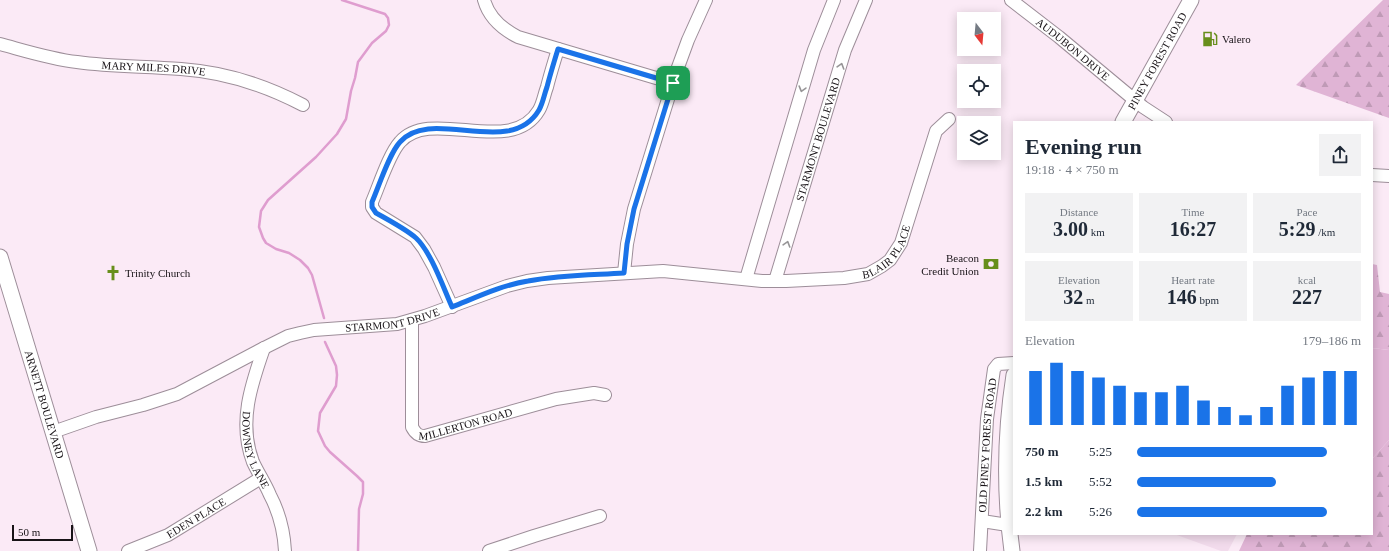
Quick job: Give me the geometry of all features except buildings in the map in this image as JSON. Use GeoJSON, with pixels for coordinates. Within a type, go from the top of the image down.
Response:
{"type":"FeatureCollection","features":[{"type":"Feature","properties":{"kind":"main road","name":"PINEY FOREST ROAD"},"geometry":{"type":"LineString","coordinates":[[1124,121],[1191,0]]}},
{"type":"Feature","properties":{"kind":"main road","name":"ARNETT BOULEVARD"},"geometry":{"type":"LineString","coordinates":[[0,258],[89,551]]}},
{"type":"Feature","properties":{"kind":"main road"},"geometry":{"type":"LineString","coordinates":[[1012,551],[1008,525],[1006,465],[1007,433],[1013,383]]}},
{"type":"Feature","properties":{"kind":"street"},"geometry":{"type":"LineString","coordinates":[[484,0],[488,11],[494,19],[509,33],[518,37],[673,83]]}},
{"type":"Feature","properties":{"kind":"street"},"geometry":{"type":"LineString","coordinates":[[624,273],[628,239],[634,209],[673,83],[688,40],[706,0]]}},
{"type":"Feature","properties":{"kind":"street"},"geometry":{"type":"LineString","coordinates":[[746,279],[814,50],[834,0]]}},
{"type":"Feature","properties":{"kind":"street","name":"STARMONT BOULEVARD"},"geometry":{"type":"LineString","coordinates":[[775,281],[845,50],[866,0]]}},
{"type":"Feature","properties":{"kind":"street","name":"AUDUBON DRIVE"},"geometry":{"type":"LineString","coordinates":[[1011,0],[1059,37],[1134,100],[1165,121]]}},
{"type":"Feature","properties":{"kind":"street","name":"MARY MILES DRIVE"},"geometry":{"type":"LineString","coordinates":[[0,44],[77,62],[182,69],[213,73],[260,86],[282,94],[303,105]]}},
{"type":"Feature","properties":{"kind":"street"},"geometry":{"type":"LineString","coordinates":[[452,307],[434,267],[416,238],[376,213],[372,207],[372,202],[394,150],[401,141],[415,132],[424,129],[434,129],[496,132],[516,128],[529,121],[538,112],[542,105],[558,49]]}},
{"type":"Feature","properties":{"kind":"street","name":"BLAIR PLACE"},"geometry":{"type":"LineString","coordinates":[[746,279],[775,281],[844,278],[868,274],[890,260],[901,243],[936,131],[949,120]]}},
{"type":"Feature","properties":{"kind":"street"},"geometry":{"type":"LineString","coordinates":[[1373,175],[1389,176]]}},
{"type":"Feature","properties":{"kind":"street","name":"STARMONT DRIVE"},"geometry":{"type":"LineString","coordinates":[[53,432],[73,424],[178,394],[288,336],[314,330],[397,324],[452,307],[507,286],[527,281],[548,278],[663,271],[746,279]]}},
{"type":"Feature","properties":{"kind":"street","name":"MILLERTON ROAD"},"geometry":{"type":"LineString","coordinates":[[412,320],[412,427],[417,434],[421,436],[556,398],[594,393],[605,395]]}},
{"type":"Feature","properties":{"kind":"street","name":"DOWNEY LANE"},"geometry":{"type":"LineString","coordinates":[[264,348],[251,387],[246,419],[249,449],[276,509],[282,527],[285,551]]}},
{"type":"Feature","properties":{"kind":"street","name":"OLD PINEY FOREST ROAD"},"geometry":{"type":"LineString","coordinates":[[980,551],[987,419],[994,369],[998,364],[1013,363]]}},
{"type":"Feature","properties":{"kind":"street","name":"EDEN PLACE"},"geometry":{"type":"LineString","coordinates":[[128,551],[168,535],[261,478]]}},
{"type":"Feature","properties":{"kind":"street"},"geometry":{"type":"LineString","coordinates":[[497,550],[600,516]]}},
{"type":"Feature","properties":{"kind":"street","name":"OLD PINEY FOREST ROAD"},"geometry":{"type":"LineString","coordinates":[[982,521],[1008,525]]}},
{"type":"Feature","properties":{"kind":"shaded area"},"geometry":{"type":"Polygon","coordinates":[[[1177,535],[1236,535],[1228,551],[1221,551],[1177,535]]]}},
{"type":"Feature","properties":{"kind":"green space"},"geometry":{"type":"Polygon","coordinates":[[[1383,0],[1389,0],[1389,118],[1296,85],[1383,0]]]}},
{"type":"Feature","properties":{"kind":"green space"},"geometry":{"type":"Polygon","coordinates":[[[1373,264],[1377,265],[1380,292],[1389,294],[1389,350],[1373,348],[1373,264]]]}},
{"type":"Feature","properties":{"kind":"green space"},"geometry":{"type":"Polygon","coordinates":[[[1373,348],[1389,350],[1389,440],[1373,458],[1373,348]]]}},
{"type":"Feature","properties":{"kind":"green space"},"geometry":{"type":"Polygon","coordinates":[[[1389,440],[1389,551],[1239,551],[1247,535],[1373,535],[1373,458],[1389,440]]]}},
{"type":"Feature","properties":{"kind":"waterway"},"geometry":{"type":"LineString","coordinates":[[324,318],[312,275],[308,268],[300,260],[289,253],[276,249],[266,243],[259,227],[261,211],[268,200],[316,157],[337,134],[346,119],[358,62],[372,43],[386,31],[389,25],[388,18],[385,14],[342,0]]}},
{"type":"Feature","properties":{"kind":"waterway"},"geometry":{"type":"LineString","coordinates":[[325,342],[336,366],[337,375],[336,386],[320,413],[318,431],[325,446],[330,452],[363,482],[363,494],[359,509],[358,551]]}},
{"type":"Feature","properties":{"kind":"place","name":"Valero"},"geometry":{"type":"Point","coordinates":[1210,39]}},
{"type":"Feature","properties":{"kind":"place","name":"Beacon Credit Union"},"geometry":{"type":"Point","coordinates":[991,264]}},
{"type":"Feature","properties":{"kind":"place","name":"Trinity Church"},"geometry":{"type":"Point","coordinates":[113,273]}},
{"type":"Feature","properties":{"kind":"route"},"geometry":{"type":"LineString","coordinates":[[558,49],[673,83],[629,228],[624,273],[548,278],[527,281],[507,286],[452,307],[434,267],[416,238],[376,213],[372,207],[372,202],[394,150],[401,141],[415,132],[424,129],[434,129],[496,132],[505,131],[526,124],[533,118],[542,105],[558,49]]}}]}
